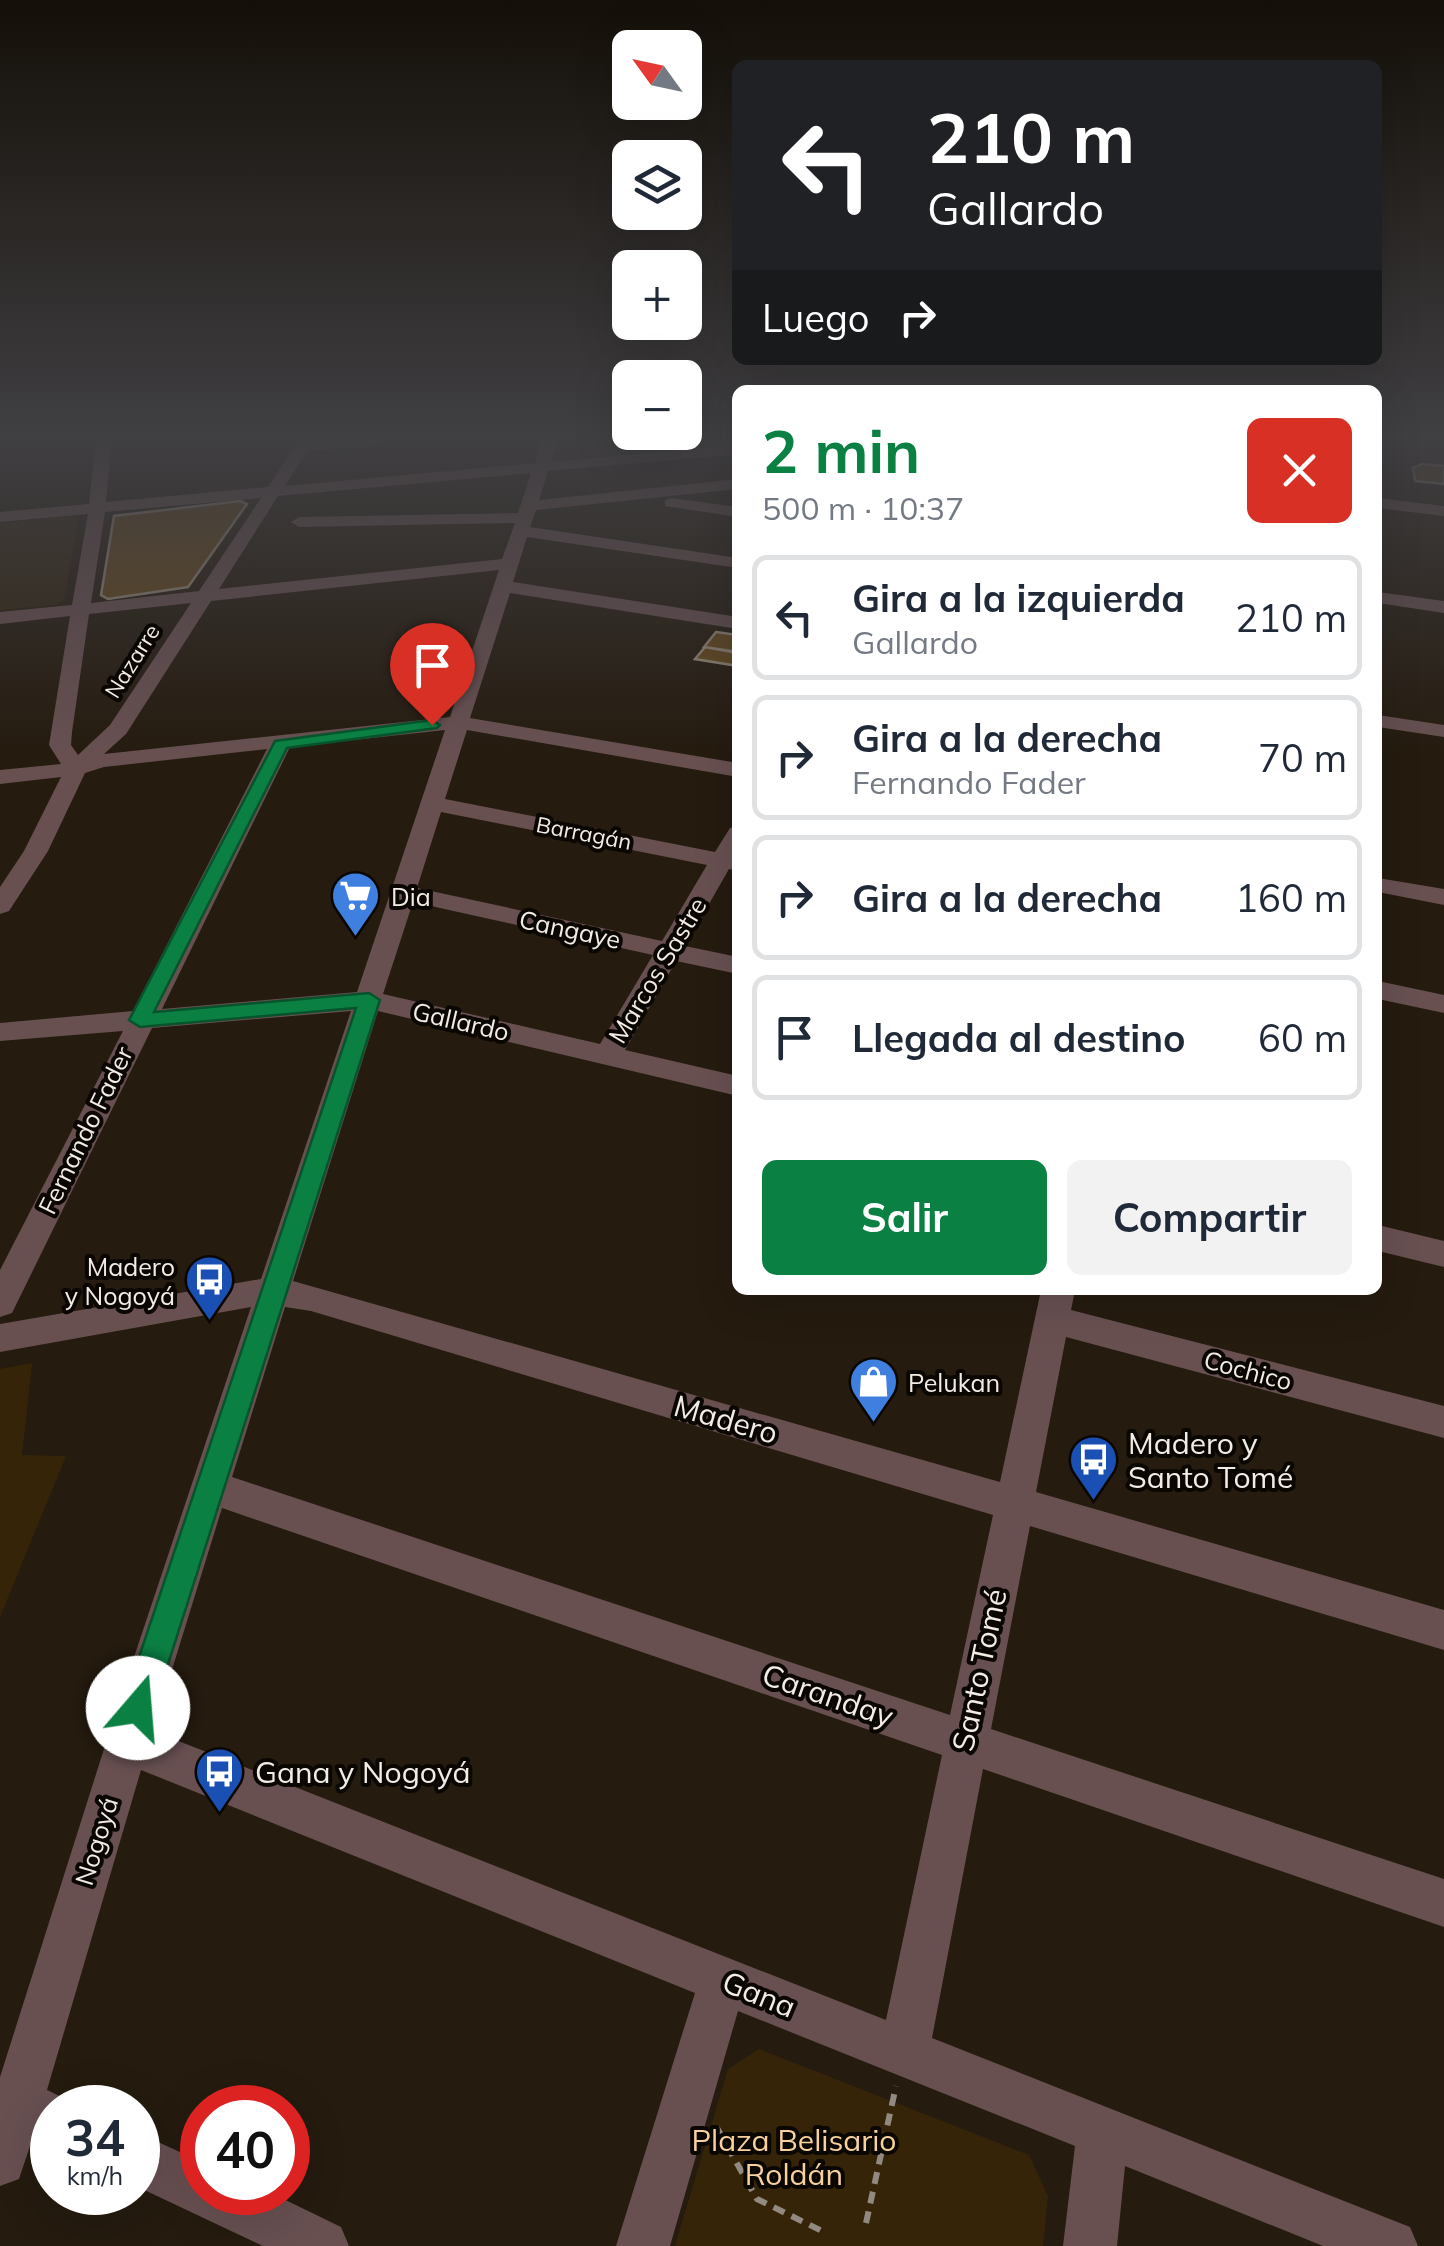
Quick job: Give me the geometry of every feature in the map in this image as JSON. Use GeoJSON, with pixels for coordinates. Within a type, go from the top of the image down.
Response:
{"type":"FeatureCollection","features":[{"type":"Feature","properties":{"kind":"street"},"geometry":{"type":"LineString","coordinates":[[76,769],[60,746],[91,545]]}},
{"type":"Feature","properties":{"kind":"street","name":"Nazarre"},"geometry":{"type":"LineString","coordinates":[[0,906],[36,851],[76,769],[118,729],[237,545]]}},
{"type":"Feature","properties":{"kind":"street","name":"Nogoyá"},"geometry":{"type":"LineString","coordinates":[[42,2085],[127,1743],[515,545]]}},
{"type":"Feature","properties":{"kind":"street"},"geometry":{"type":"LineString","coordinates":[[651,545],[732,562]]}},
{"type":"Feature","properties":{"kind":"street"},"geometry":{"type":"LineString","coordinates":[[0,618],[202,597],[506,575],[732,621]]}},
{"type":"Feature","properties":{"kind":"street"},"geometry":{"type":"LineString","coordinates":[[1382,599],[1444,607]]}},
{"type":"Feature","properties":{"kind":"street"},"geometry":{"type":"LineString","coordinates":[[0,777],[76,769],[102,760],[281,744],[459,722],[732,769]]}},
{"type":"Feature","properties":{"kind":"street"},"geometry":{"type":"LineString","coordinates":[[1382,722],[1444,732]]}},
{"type":"Feature","properties":{"kind":"street","name":"Fernando Fader"},"geometry":{"type":"LineString","coordinates":[[0,1303],[281,744]]}},
{"type":"Feature","properties":{"kind":"street","name":"Barragán"},"geometry":{"type":"LineString","coordinates":[[430,803],[729,862]]}},
{"type":"Feature","properties":{"kind":"street","name":"Marcos Sastre"},"geometry":{"type":"LineString","coordinates":[[607,1056],[729,862]]}},
{"type":"Feature","properties":{"kind":"street"},"geometry":{"type":"LineString","coordinates":[[1382,886],[1444,897]]}},
{"type":"Feature","properties":{"kind":"street","name":"Cangaye"},"geometry":{"type":"LineString","coordinates":[[402,892],[732,965]]}},
{"type":"Feature","properties":{"kind":"street"},"geometry":{"type":"LineString","coordinates":[[1382,991],[1444,1004]]}},
{"type":"Feature","properties":{"kind":"street","name":"Gallardo"},"geometry":{"type":"LineString","coordinates":[[0,1032],[369,1000],[732,1085]]}},
{"type":"Feature","properties":{"kind":"street"},"geometry":{"type":"LineString","coordinates":[[1382,1239],[1444,1254]]}},
{"type":"Feature","properties":{"kind":"street","name":"Madero"},"geometry":{"type":"LineString","coordinates":[[0,1338],[240,1294],[274,1292],[312,1298],[1444,1630]]}},
{"type":"Feature","properties":{"kind":"street","name":"Santo Tomé"},"geometry":{"type":"LineString","coordinates":[[904,2052],[1055,1304]]}},
{"type":"Feature","properties":{"kind":"street","name":"Cochico"},"geometry":{"type":"LineString","coordinates":[[1055,1304],[1444,1422]]}},
{"type":"Feature","properties":{"kind":"street","name":"Caranday"},"geometry":{"type":"LineString","coordinates":[[211,1486],[1444,1904]]}},
{"type":"Feature","properties":{"kind":"street","name":"Gana"},"geometry":{"type":"LineString","coordinates":[[127,1743],[1391,2246]]}},
{"type":"Feature","properties":{"kind":"street"},"geometry":{"type":"LineString","coordinates":[[643,2246],[724,1980]]}},
{"type":"Feature","properties":{"kind":"street","name":"Nogoyá"},"geometry":{"type":"LineString","coordinates":[[0,2160],[30,2118]]}},
{"type":"Feature","properties":{"kind":"street"},"geometry":{"type":"LineString","coordinates":[[1090,2246],[1103,2132]]}},
{"type":"Feature","properties":{"kind":"street"},"geometry":{"type":"LineString","coordinates":[[257,2215],[322,2246]]}},
{"type":"Feature","properties":{"kind":"path"},"geometry":{"type":"LineString","coordinates":[[866,2224],[904,2052]]}},
{"type":"Feature","properties":{"kind":"path"},"geometry":{"type":"LineString","coordinates":[[692,2083],[757,2199],[824,2232]]}},
{"type":"Feature","properties":{"kind":"shaded area"},"geometry":{"type":"Polygon","coordinates":[[[0,545],[74,545],[64,600],[54,605],[0,610],[0,545]]]}},
{"type":"Feature","properties":{"kind":"green space"},"geometry":{"type":"Polygon","coordinates":[[[32,1363],[22,1455],[66,1456],[0,1617],[0,1369],[32,1363]]]}},
{"type":"Feature","properties":{"kind":"green space","name":"Plaza Belisario Roldán"},"geometry":{"type":"Polygon","coordinates":[[[759,2049],[1029,2155],[1048,2196],[1043,2246],[675,2246],[728,2069],[759,2049]]]}},
{"type":"Feature","properties":{"kind":"building"},"geometry":{"type":"Polygon","coordinates":[[[109,545],[218,545],[188,587],[108,599],[101,595],[109,545]]]}},
{"type":"Feature","properties":{"kind":"building"},"geometry":{"type":"Polygon","coordinates":[[[716,632],[732,634],[732,651],[704,647],[716,632]]]}},
{"type":"Feature","properties":{"kind":"building"},"geometry":{"type":"Polygon","coordinates":[[[705,647],[732,652],[732,665],[695,659],[705,647]]]}},
{"type":"Feature","properties":{"kind":"place","name":"Dia"},"geometry":{"type":"Point","coordinates":[356,938]}},
{"type":"Feature","properties":{"kind":"place","name":"Madero y Nogoyá"},"geometry":{"type":"Point","coordinates":[210,1322]}},
{"type":"Feature","properties":{"kind":"place","name":"Pelukan"},"geometry":{"type":"Point","coordinates":[873,1424]}},
{"type":"Feature","properties":{"kind":"place","name":"Madero y Santo Tomé"},"geometry":{"type":"Point","coordinates":[1093,1502]}},
{"type":"Feature","properties":{"kind":"place","name":"Gana y Nogoyá"},"geometry":{"type":"Point","coordinates":[220,1814]}},
{"type":"Feature","properties":{"kind":"route"},"geometry":{"type":"LineString","coordinates":[[138,1708],[369,1000],[140,1020],[281,744],[432,725]]}}]}
